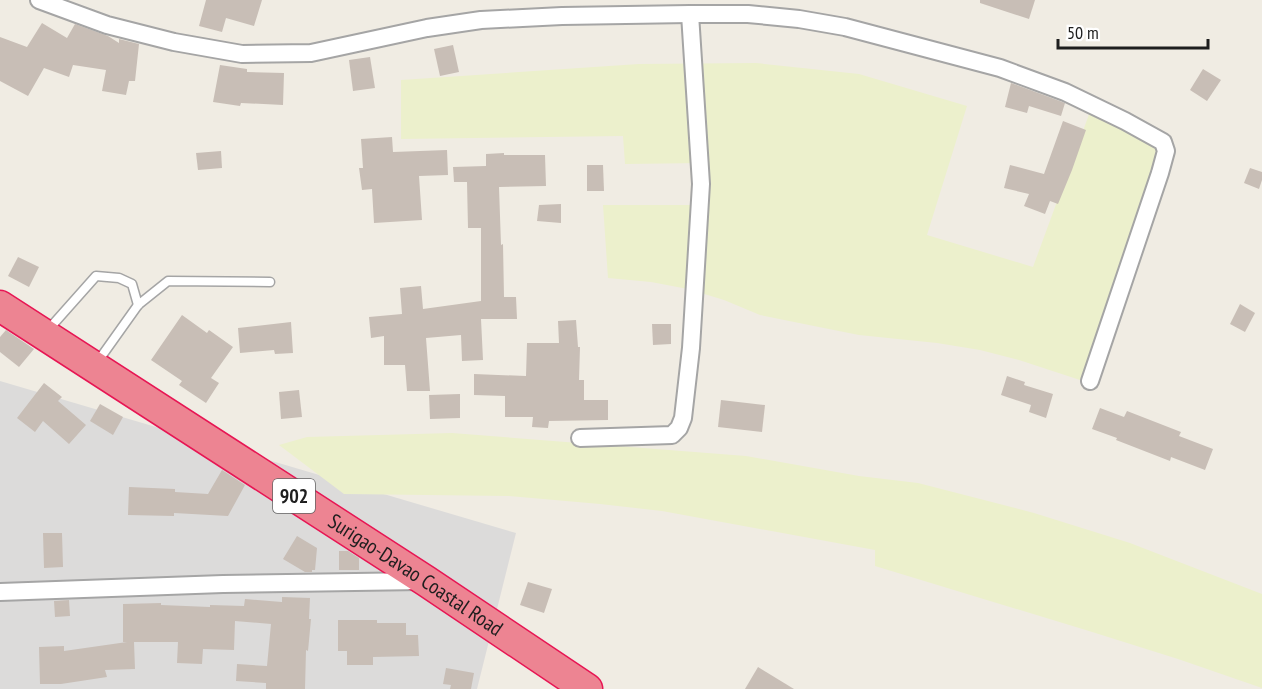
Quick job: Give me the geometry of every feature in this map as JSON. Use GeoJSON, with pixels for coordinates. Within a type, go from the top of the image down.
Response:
{"type":"FeatureCollection","features":[{"type":"Feature","properties":{"kind":"highway","name":"Surigao-Davao Coastal Road"},"geometry":{"type":"LineString","coordinates":[[0,306],[426,581],[587,689]]}},
{"type":"Feature","properties":{"kind":"street"},"geometry":{"type":"LineString","coordinates":[[39,0],[107,26],[174,42],[242,54],[311,53],[428,28],[481,20],[562,16],[748,14],[845,27],[1000,68],[1065,92],[1125,121],[1162,142],[1166,151],[1090,381]]}},
{"type":"Feature","properties":{"kind":"street"},"geometry":{"type":"LineString","coordinates":[[580,438],[672,435],[679,429],[683,418],[691,348],[701,184],[690,14]]}},
{"type":"Feature","properties":{"kind":"street"},"geometry":{"type":"LineString","coordinates":[[0,592],[223,584],[426,581]]}},
{"type":"Feature","properties":{"kind":"lane"},"geometry":{"type":"LineString","coordinates":[[44,334],[96,276],[119,278],[132,284],[138,305]]}},
{"type":"Feature","properties":{"kind":"lane"},"geometry":{"type":"LineString","coordinates":[[94,366],[138,305],[168,281],[270,282]]}},
{"type":"Feature","properties":{"kind":"shaded area"},"geometry":{"type":"Polygon","coordinates":[[[0,381],[516,533],[477,689],[0,689],[0,381]]]}},
{"type":"Feature","properties":{"kind":"green space"},"geometry":{"type":"Polygon","coordinates":[[[756,63],[859,74],[967,106],[927,235],[1033,267],[1091,109],[1171,145],[1080,380],[980,350],[859,335],[760,315],[724,300],[688,289],[651,282],[608,278],[603,205],[706,205],[703,163],[625,164],[623,136],[401,139],[401,80],[639,64],[756,63]]]}},
{"type":"Feature","properties":{"kind":"green space"},"geometry":{"type":"Polygon","coordinates":[[[452,433],[746,456],[859,476],[918,483],[1034,513],[1130,543],[1262,594],[1262,688],[1178,659],[875,566],[875,550],[662,511],[600,504],[509,496],[344,494],[279,445],[307,437],[452,433]]]}},
{"type":"Feature","properties":{"kind":"building"},"geometry":{"type":"Polygon","coordinates":[[[206,0],[262,0],[254,26],[226,18],[222,32],[199,26],[206,0]]]}},
{"type":"Feature","properties":{"kind":"building"},"geometry":{"type":"Polygon","coordinates":[[[980,0],[1035,0],[1029,19],[980,3],[980,0]]]}},
{"type":"Feature","properties":{"kind":"building"},"geometry":{"type":"Polygon","coordinates":[[[42,23],[67,38],[75,24],[108,36],[119,43],[119,39],[139,44],[135,81],[129,81],[126,95],[102,91],[106,70],[73,65],[69,77],[44,68],[28,96],[0,81],[0,37],[27,47],[42,23]]]}},
{"type":"Feature","properties":{"kind":"building"},"geometry":{"type":"Polygon","coordinates":[[[453,45],[459,72],[440,76],[434,49],[453,45]]]}},
{"type":"Feature","properties":{"kind":"building"},"geometry":{"type":"Polygon","coordinates":[[[370,57],[375,88],[353,91],[349,60],[370,57]]]}},
{"type":"Feature","properties":{"kind":"building"},"geometry":{"type":"Polygon","coordinates":[[[220,65],[247,69],[247,72],[284,73],[283,105],[241,103],[240,106],[213,102],[220,65]]]}},
{"type":"Feature","properties":{"kind":"building"},"geometry":{"type":"Polygon","coordinates":[[[1203,69],[1221,80],[1207,101],[1190,90],[1203,69]]]}},
{"type":"Feature","properties":{"kind":"building"},"geometry":{"type":"Polygon","coordinates":[[[1011,83],[1065,103],[1061,116],[1029,106],[1027,113],[1005,107],[1011,83]]]}},
{"type":"Feature","properties":{"kind":"building"},"geometry":{"type":"Polygon","coordinates":[[[1063,121],[1086,130],[1058,204],[1050,201],[1045,214],[1024,206],[1029,194],[1004,188],[1010,165],[1044,174],[1063,121]]]}},
{"type":"Feature","properties":{"kind":"building"},"geometry":{"type":"Polygon","coordinates":[[[392,137],[393,152],[447,150],[448,175],[419,176],[422,220],[374,223],[372,189],[362,190],[359,168],[363,168],[361,139],[392,137]]]}},
{"type":"Feature","properties":{"kind":"building"},"geometry":{"type":"Polygon","coordinates":[[[221,151],[222,168],[198,170],[196,153],[221,151]]]}},
{"type":"Feature","properties":{"kind":"building"},"geometry":{"type":"Polygon","coordinates":[[[504,153],[504,155],[545,155],[546,186],[499,187],[504,297],[516,297],[517,319],[481,319],[483,360],[462,361],[461,335],[426,338],[430,391],[407,391],[405,365],[384,365],[384,336],[371,338],[369,317],[402,314],[400,288],[421,286],[423,309],[481,301],[481,228],[468,228],[467,182],[454,182],[453,167],[486,166],[486,154],[504,153]]]}},
{"type":"Feature","properties":{"kind":"building"},"geometry":{"type":"Polygon","coordinates":[[[587,165],[603,165],[604,191],[587,191],[587,165]]]}},
{"type":"Feature","properties":{"kind":"building"},"geometry":{"type":"Polygon","coordinates":[[[1250,168],[1262,172],[1259,189],[1244,183],[1250,168]]]}},
{"type":"Feature","properties":{"kind":"building"},"geometry":{"type":"Polygon","coordinates":[[[561,204],[561,223],[537,221],[539,205],[561,204]]]}},
{"type":"Feature","properties":{"kind":"building"},"geometry":{"type":"Polygon","coordinates":[[[18,257],[39,267],[29,287],[8,276],[18,257]]]}},
{"type":"Feature","properties":{"kind":"building"},"geometry":{"type":"Polygon","coordinates":[[[1240,304],[1255,313],[1245,332],[1230,324],[1240,304]]]}},
{"type":"Feature","properties":{"kind":"building"},"geometry":{"type":"Polygon","coordinates":[[[182,315],[207,333],[209,330],[233,347],[211,378],[219,383],[206,403],[179,385],[182,381],[151,360],[182,315]]]}},
{"type":"Feature","properties":{"kind":"building"},"geometry":{"type":"Polygon","coordinates":[[[576,320],[578,347],[580,347],[579,380],[584,380],[584,400],[608,400],[608,420],[549,421],[548,428],[532,427],[533,417],[505,417],[505,396],[474,395],[474,374],[526,376],[527,343],[559,343],[558,321],[576,320]]]}},
{"type":"Feature","properties":{"kind":"building"},"geometry":{"type":"Polygon","coordinates":[[[291,322],[293,353],[275,354],[274,350],[240,353],[238,328],[291,322]]]}},
{"type":"Feature","properties":{"kind":"building"},"geometry":{"type":"Polygon","coordinates":[[[652,324],[671,324],[671,344],[653,345],[652,324]]]}},
{"type":"Feature","properties":{"kind":"building"},"geometry":{"type":"Polygon","coordinates":[[[6,330],[34,349],[19,367],[0,352],[0,337],[6,330]]]}},
{"type":"Feature","properties":{"kind":"building"},"geometry":{"type":"Polygon","coordinates":[[[1007,376],[1025,382],[1024,385],[1053,394],[1046,418],[1029,412],[1031,405],[1001,395],[1007,376]]]}},
{"type":"Feature","properties":{"kind":"building"},"geometry":{"type":"Polygon","coordinates":[[[44,383],[62,397],[58,401],[86,425],[69,444],[43,421],[35,432],[17,418],[44,383]]]}},
{"type":"Feature","properties":{"kind":"building"},"geometry":{"type":"Polygon","coordinates":[[[299,390],[302,417],[281,419],[279,392],[299,390]]]}},
{"type":"Feature","properties":{"kind":"building"},"geometry":{"type":"Polygon","coordinates":[[[460,394],[460,418],[430,419],[429,395],[460,394]]]}},
{"type":"Feature","properties":{"kind":"building"},"geometry":{"type":"Polygon","coordinates":[[[721,400],[765,405],[762,432],[718,427],[721,400]]]}},
{"type":"Feature","properties":{"kind":"building"},"geometry":{"type":"Polygon","coordinates":[[[100,404],[123,417],[113,435],[90,421],[100,404]]]}},
{"type":"Feature","properties":{"kind":"building"},"geometry":{"type":"Polygon","coordinates":[[[1100,408],[1124,417],[1127,411],[1181,432],[1179,436],[1213,449],[1205,470],[1171,457],[1170,461],[1092,429],[1100,408]]]}},
{"type":"Feature","properties":{"kind":"building"},"geometry":{"type":"Polygon","coordinates":[[[222,470],[245,485],[228,516],[174,513],[174,516],[128,515],[129,487],[175,489],[175,492],[208,494],[222,470]]]}},
{"type":"Feature","properties":{"kind":"building"},"geometry":{"type":"Polygon","coordinates":[[[43,533],[62,533],[63,567],[44,568],[43,533]]]}},
{"type":"Feature","properties":{"kind":"building"},"geometry":{"type":"Polygon","coordinates":[[[297,536],[317,548],[315,570],[312,572],[305,572],[283,559],[297,536]]]}},
{"type":"Feature","properties":{"kind":"building"},"geometry":{"type":"Polygon","coordinates":[[[339,551],[348,551],[359,558],[359,570],[339,570],[339,551]]]}},
{"type":"Feature","properties":{"kind":"building"},"geometry":{"type":"Polygon","coordinates":[[[528,582],[552,589],[544,613],[520,605],[528,582]]]}},
{"type":"Feature","properties":{"kind":"building"},"geometry":{"type":"Polygon","coordinates":[[[282,597],[310,598],[309,619],[311,619],[308,651],[306,650],[305,689],[266,689],[266,683],[236,681],[237,664],[267,666],[271,624],[235,621],[234,650],[203,649],[202,664],[177,663],[178,642],[134,642],[135,669],[105,670],[107,677],[61,684],[40,684],[39,647],[64,646],[64,651],[127,642],[123,642],[123,604],[244,606],[245,599],[282,602],[282,597]]]}},
{"type":"Feature","properties":{"kind":"building"},"geometry":{"type":"Polygon","coordinates":[[[69,600],[70,616],[55,617],[54,601],[69,600]]]}},
{"type":"Feature","properties":{"kind":"building"},"geometry":{"type":"Polygon","coordinates":[[[338,620],[406,623],[406,635],[418,635],[419,656],[373,657],[373,665],[347,665],[347,651],[338,651],[338,620]]]}},
{"type":"Feature","properties":{"kind":"building"},"geometry":{"type":"Polygon","coordinates":[[[758,667],[794,689],[745,689],[758,667]]]}},
{"type":"Feature","properties":{"kind":"building"},"geometry":{"type":"Polygon","coordinates":[[[446,668],[474,673],[471,689],[450,689],[451,685],[443,684],[446,668]]]}}]}
